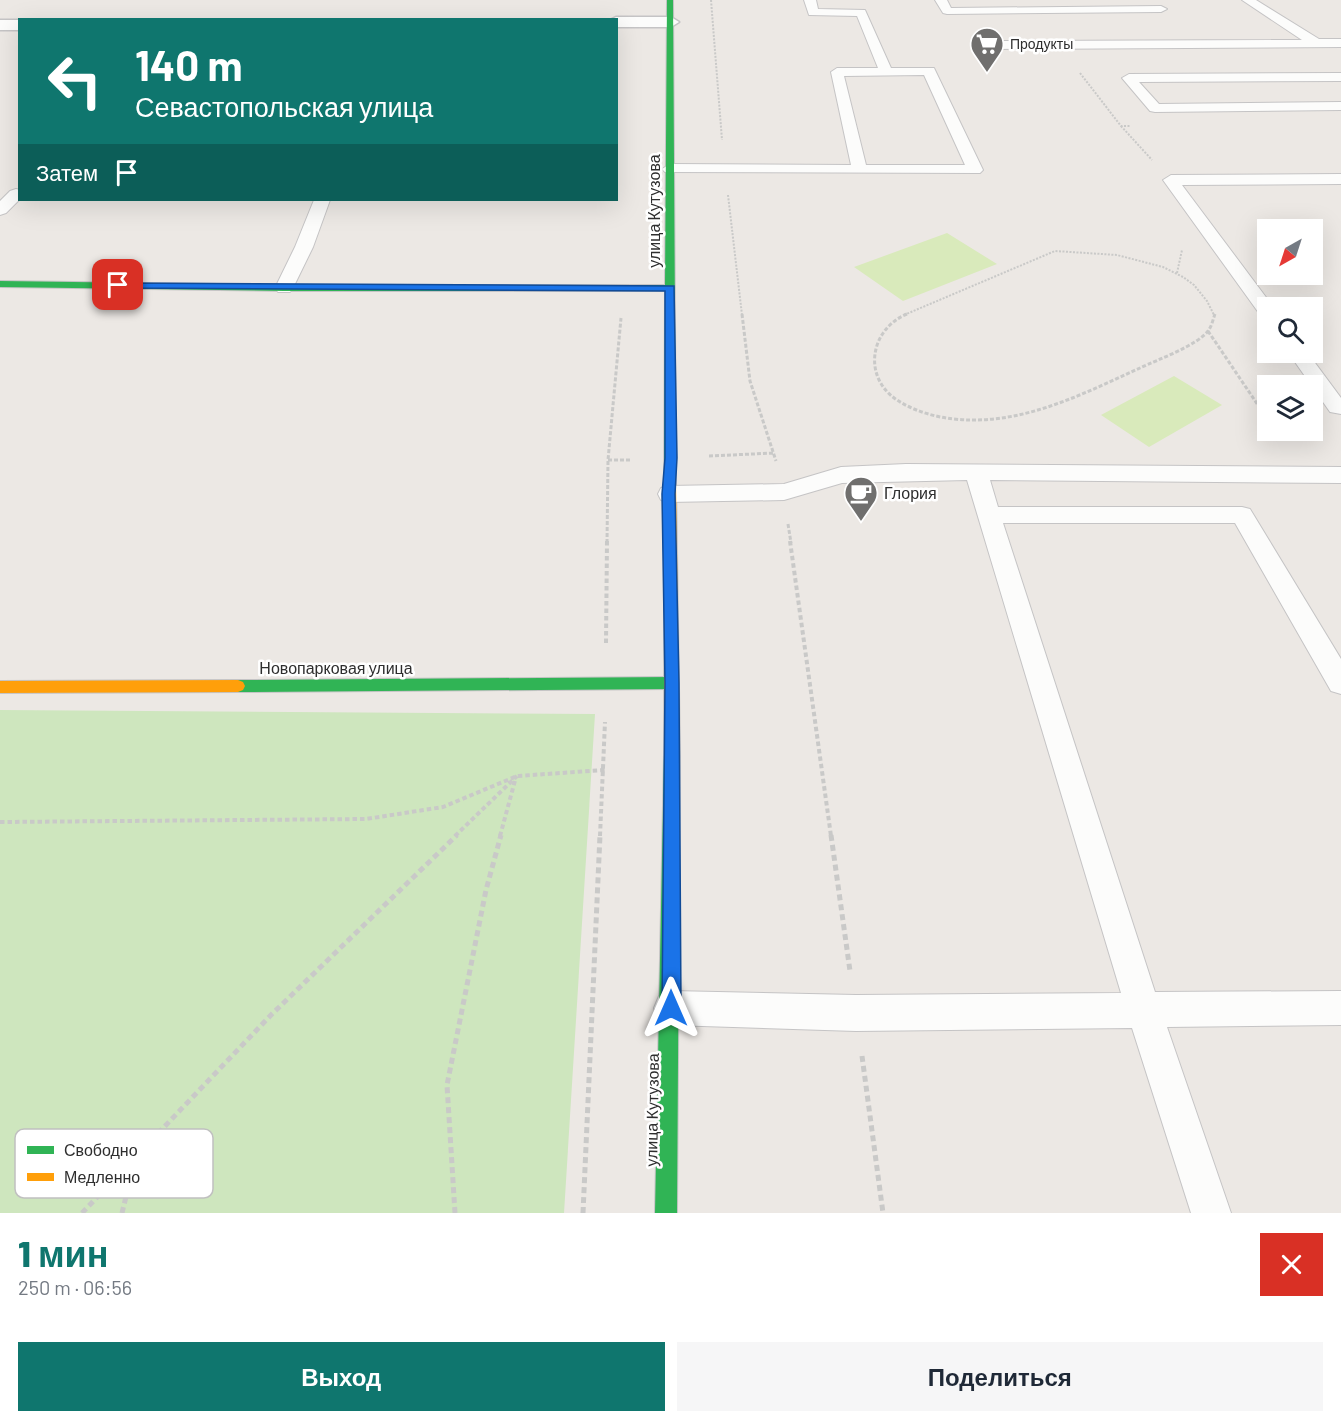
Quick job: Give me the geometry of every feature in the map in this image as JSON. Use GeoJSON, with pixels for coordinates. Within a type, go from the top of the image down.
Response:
{"type":"FeatureCollection","features":[{"type":"Feature","properties":{"kind":"main road","name":"улица Кутузова"},"geometry":{"type":"LineString","coordinates":[[666,1213],[671,1008],[670,0]]}},
{"type":"Feature","properties":{"kind":"main road"},"geometry":{"type":"LineString","coordinates":[[0,284],[284,288],[623,290],[670,288]]}},
{"type":"Feature","properties":{"kind":"main road","name":"Новопарковая улица"},"geometry":{"type":"LineString","coordinates":[[0,687],[672,683]]}},
{"type":"Feature","properties":{"kind":"street"},"geometry":{"type":"LineString","coordinates":[[618,22],[671,22]]}},
{"type":"Feature","properties":{"kind":"street"},"geometry":{"type":"LineString","coordinates":[[0,25],[18,25]]}},
{"type":"Feature","properties":{"kind":"lane"},"geometry":{"type":"LineString","coordinates":[[810,0],[813,13],[861,12],[886,71]]}},
{"type":"Feature","properties":{"kind":"lane"},"geometry":{"type":"LineString","coordinates":[[941,0],[947,11],[1164,13],[1151,0]]}},
{"type":"Feature","properties":{"kind":"lane"},"geometry":{"type":"LineString","coordinates":[[1248,0],[1333,56]]}},
{"type":"Feature","properties":{"kind":"lane"},"geometry":{"type":"LineString","coordinates":[[1182,30],[1232,77]]}},
{"type":"Feature","properties":{"kind":"lane"},"geometry":{"type":"LineString","coordinates":[[995,45],[1341,43]]}},
{"type":"Feature","properties":{"kind":"lane"},"geometry":{"type":"LineString","coordinates":[[670,169],[975,170],[929,71],[837,72],[859,169]]}},
{"type":"Feature","properties":{"kind":"lane"},"geometry":{"type":"LineString","coordinates":[[1341,76],[1129,78],[1155,108],[1341,106]]}},
{"type":"Feature","properties":{"kind":"lane"},"geometry":{"type":"LineString","coordinates":[[1171,180],[1341,179]]}},
{"type":"Feature","properties":{"kind":"lane"},"geometry":{"type":"LineString","coordinates":[[1171,180],[1257,297]]}},
{"type":"Feature","properties":{"kind":"lane"},"geometry":{"type":"LineString","coordinates":[[0,210],[16,194]]}},
{"type":"Feature","properties":{"kind":"lane"},"geometry":{"type":"LineString","coordinates":[[284,288],[304,247],[322,201]]}},
{"type":"Feature","properties":{"kind":"lane"},"geometry":{"type":"LineString","coordinates":[[1305,363],[1337,407],[1341,407]]}},
{"type":"Feature","properties":{"kind":"lane"},"geometry":{"type":"LineString","coordinates":[[976,473],[1144,1011],[1210,1213]]}},
{"type":"Feature","properties":{"kind":"lane"},"geometry":{"type":"LineString","coordinates":[[669,494],[784,492],[841,475],[976,473],[1341,475]]}},
{"type":"Feature","properties":{"kind":"lane"},"geometry":{"type":"LineString","coordinates":[[989,515],[1242,514],[1341,683]]}},
{"type":"Feature","properties":{"kind":"lane"},"geometry":{"type":"LineString","coordinates":[[671,1008],[856,1013],[1341,1008]]}},
{"type":"Feature","properties":{"kind":"path"},"geometry":{"type":"LineString","coordinates":[[711,0],[724,168],[750,381],[774,453],[784,492],[883,1213]]}},
{"type":"Feature","properties":{"kind":"path"},"geometry":{"type":"LineString","coordinates":[[1121,126],[1171,180]]}},
{"type":"Feature","properties":{"kind":"path"},"geometry":{"type":"LineString","coordinates":[[1055,251],[1091,251],[1137,260],[1177,273],[1200,291],[1215,313],[1208,331],[1176,351],[1068,401],[1019,416],[973,421],[933,417],[898,403],[882,388],[872,352],[882,331],[897,318],[1055,251]]}},
{"type":"Feature","properties":{"kind":"path"},"geometry":{"type":"LineString","coordinates":[[583,1213],[605,770],[608,460],[623,290]]}},
{"type":"Feature","properties":{"kind":"path"},"geometry":{"type":"LineString","coordinates":[[1208,331],[1257,403]]}},
{"type":"Feature","properties":{"kind":"path"},"geometry":{"type":"LineString","coordinates":[[0,822],[366,819],[443,807],[517,776],[605,770]]}},
{"type":"Feature","properties":{"kind":"path"},"geometry":{"type":"LineString","coordinates":[[164,1129],[271,1015],[517,776]]}},
{"type":"Feature","properties":{"kind":"path"},"geometry":{"type":"LineString","coordinates":[[455,1213],[447,1085],[486,890],[517,776]]}},
{"type":"Feature","properties":{"kind":"path"},"geometry":{"type":"LineString","coordinates":[[82,1213],[97,1198]]}},
{"type":"Feature","properties":{"kind":"path"},"geometry":{"type":"LineString","coordinates":[[122,1213],[126,1198]]}},
{"type":"Feature","properties":{"kind":"green space"},"geometry":{"type":"Polygon","coordinates":[[[947,233],[997,264],[903,301],[854,267],[947,233]]]}},
{"type":"Feature","properties":{"kind":"green space"},"geometry":{"type":"Polygon","coordinates":[[[1174,376],[1222,405],[1149,447],[1101,415],[1174,376]]]}},
{"type":"Feature","properties":{"kind":"green space"},"geometry":{"type":"Polygon","coordinates":[[[0,710],[595,714],[564,1213],[0,1213],[0,710]]]}},
{"type":"Feature","properties":{"kind":"traffic: fast"},"geometry":{"type":"LineString","coordinates":[[670,0],[670,482]]}},
{"type":"Feature","properties":{"kind":"traffic: fast"},"geometry":{"type":"LineString","coordinates":[[0,284],[284,288],[670,288]]}},
{"type":"Feature","properties":{"kind":"traffic: fast"},"geometry":{"type":"LineString","coordinates":[[238,686],[672,683]]}},
{"type":"Feature","properties":{"kind":"traffic: fast"},"geometry":{"type":"LineString","coordinates":[[666,1213],[672,755]]}},
{"type":"Feature","properties":{"kind":"traffic: slow"},"geometry":{"type":"LineString","coordinates":[[670,482],[672,755]]}},
{"type":"Feature","properties":{"kind":"traffic: slow"},"geometry":{"type":"LineString","coordinates":[[0,687],[238,686]]}},
{"type":"Feature","properties":{"kind":"place","name":"Продукты"},"geometry":{"type":"Point","coordinates":[987,73]}},
{"type":"Feature","properties":{"kind":"place","name":"Глория"},"geometry":{"type":"Point","coordinates":[861,522]}},
{"type":"Feature","properties":{"kind":"route"},"geometry":{"type":"LineString","coordinates":[[118,285],[623,290],[670,288],[671,1008]]}}]}
